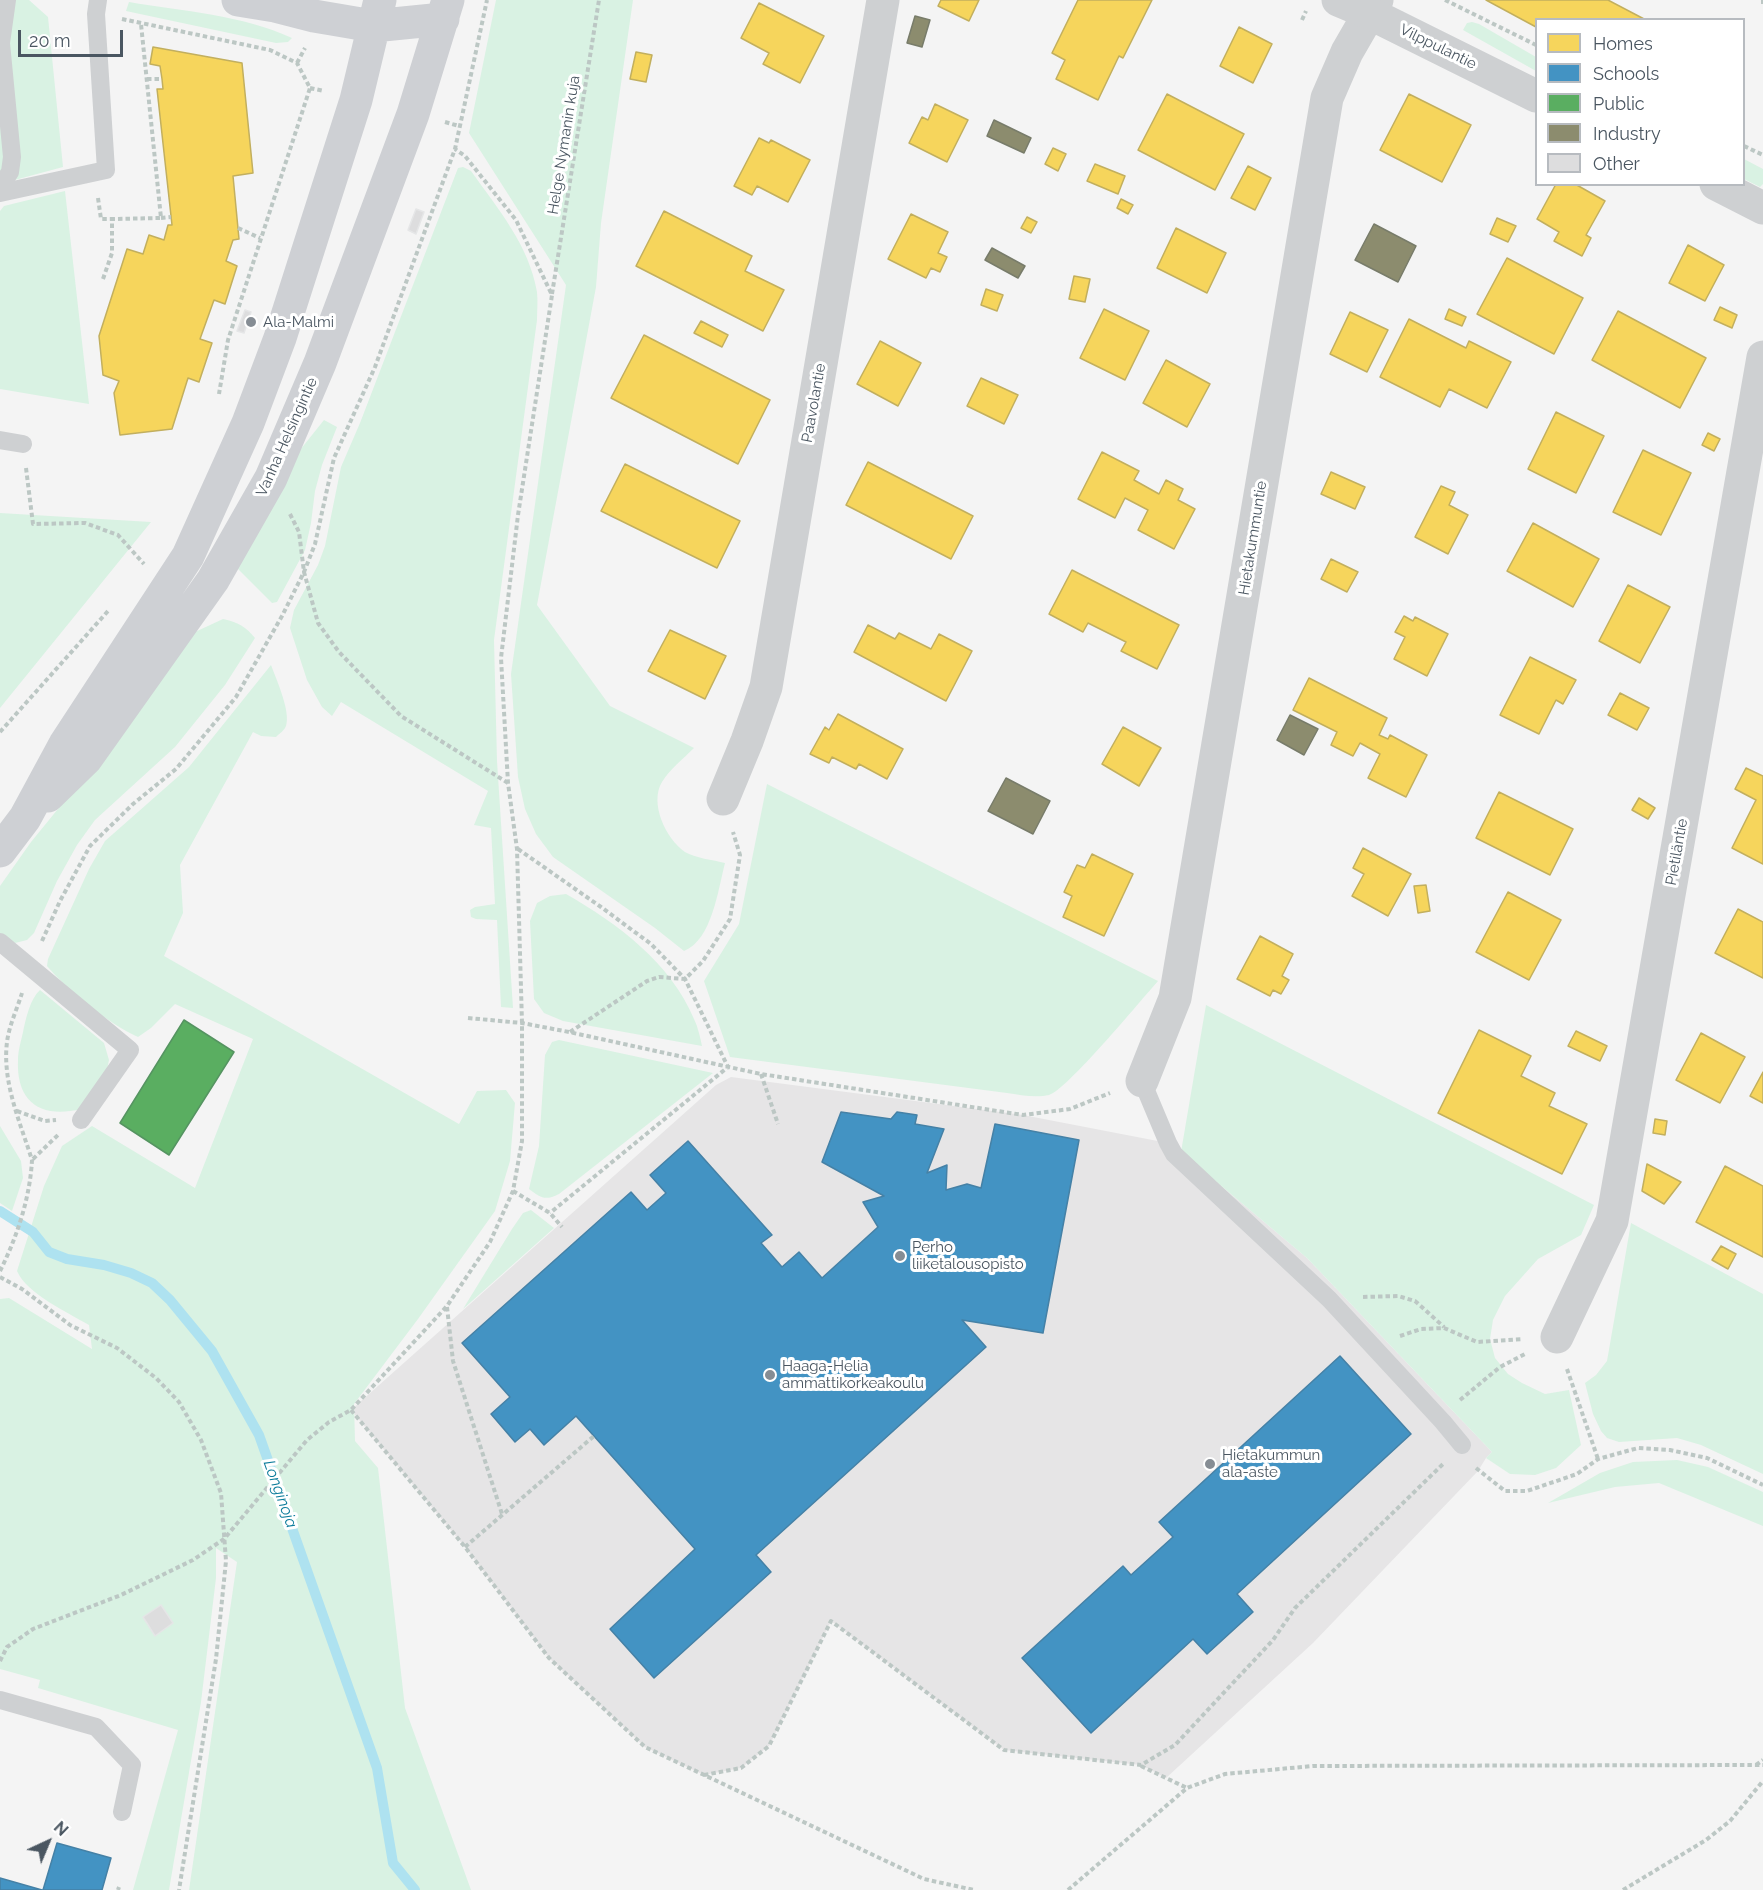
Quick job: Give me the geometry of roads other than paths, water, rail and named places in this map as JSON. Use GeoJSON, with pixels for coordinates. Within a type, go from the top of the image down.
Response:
{"type":"FeatureCollection","features":[{"type":"Feature","properties":{"kind":"main road"},"geometry":{"type":"LineString","coordinates":[[238,0],[314,16],[445,9]]}},
{"type":"Feature","properties":{"kind":"main road"},"geometry":{"type":"LineString","coordinates":[[415,0],[445,9]]}},
{"type":"Feature","properties":{"kind":"main road","name":"Vanha Helsingintie"},"geometry":{"type":"LineString","coordinates":[[25,818],[86,759],[213,580],[271,478],[320,363],[413,114],[445,9]]}},
{"type":"Feature","properties":{"kind":"main road","name":"Vanha Helsingintie"},"geometry":{"type":"LineString","coordinates":[[0,851],[25,818],[65,744],[188,556],[248,423],[280,338],[356,100],[376,13]]}},
{"type":"Feature","properties":{"kind":"street","name":"Paavolantie"},"geometry":{"type":"LineString","coordinates":[[723,799],[766,687],[883,0]]}},
{"type":"Feature","properties":{"kind":"street","name":"Vilppulantie"},"geometry":{"type":"LineString","coordinates":[[1338,0],[1373,6],[1535,95]]}},
{"type":"Feature","properties":{"kind":"street","name":"Hietakummuntie"},"geometry":{"type":"LineString","coordinates":[[1142,1081],[1175,998],[1327,98],[1347,52],[1373,6]]}},
{"type":"Feature","properties":{"kind":"street"},"geometry":{"type":"LineString","coordinates":[[1720,186],[1763,208]]}},
{"type":"Feature","properties":{"kind":"street","name":"Pietiläntie"},"geometry":{"type":"LineString","coordinates":[[1557,1337],[1612,1221],[1763,357]]}},
{"type":"Feature","properties":{"kind":"lane"},"geometry":{"type":"LineString","coordinates":[[0,187],[9,172],[12,157],[1,43],[8,0]]}},
{"type":"Feature","properties":{"kind":"lane"},"geometry":{"type":"LineString","coordinates":[[0,193],[106,170],[97,7]]}},
{"type":"Feature","properties":{"kind":"lane"},"geometry":{"type":"LineString","coordinates":[[0,440],[23,444]]}},
{"type":"Feature","properties":{"kind":"lane"},"geometry":{"type":"LineString","coordinates":[[0,942],[130,1050],[81,1120]]}},
{"type":"Feature","properties":{"kind":"lane"},"geometry":{"type":"LineString","coordinates":[[1142,1081],[1167,1143],[1174,1154],[1329,1299],[1462,1445]]}},
{"type":"Feature","properties":{"kind":"lane"},"geometry":{"type":"LineString","coordinates":[[0,1700],[96,1727],[132,1764],[122,1812]]}},
{"type":"Feature","properties":{"kind":"waterway","name":"Longinoja"},"geometry":{"type":"LineString","coordinates":[[0,1211],[33,1232],[49,1252],[67,1259],[104,1265],[131,1273],[152,1283],[170,1300],[212,1351],[259,1435],[377,1768],[393,1863],[415,1890]]}},
{"type":"Feature","properties":{"kind":"place","name":"Ala-Malmi"},"geometry":{"type":"Point","coordinates":[251,322]}},
{"type":"Feature","properties":{"kind":"place","name":"Perho liiketalousopisto"},"geometry":{"type":"Point","coordinates":[900,1256]}},
{"type":"Feature","properties":{"kind":"place","name":"Haaga-Helia ammattikorkeakoulu"},"geometry":{"type":"Point","coordinates":[770,1375]}},
{"type":"Feature","properties":{"kind":"place","name":"Hietakummun ala-aste"},"geometry":{"type":"Point","coordinates":[1210,1464]}}]}
